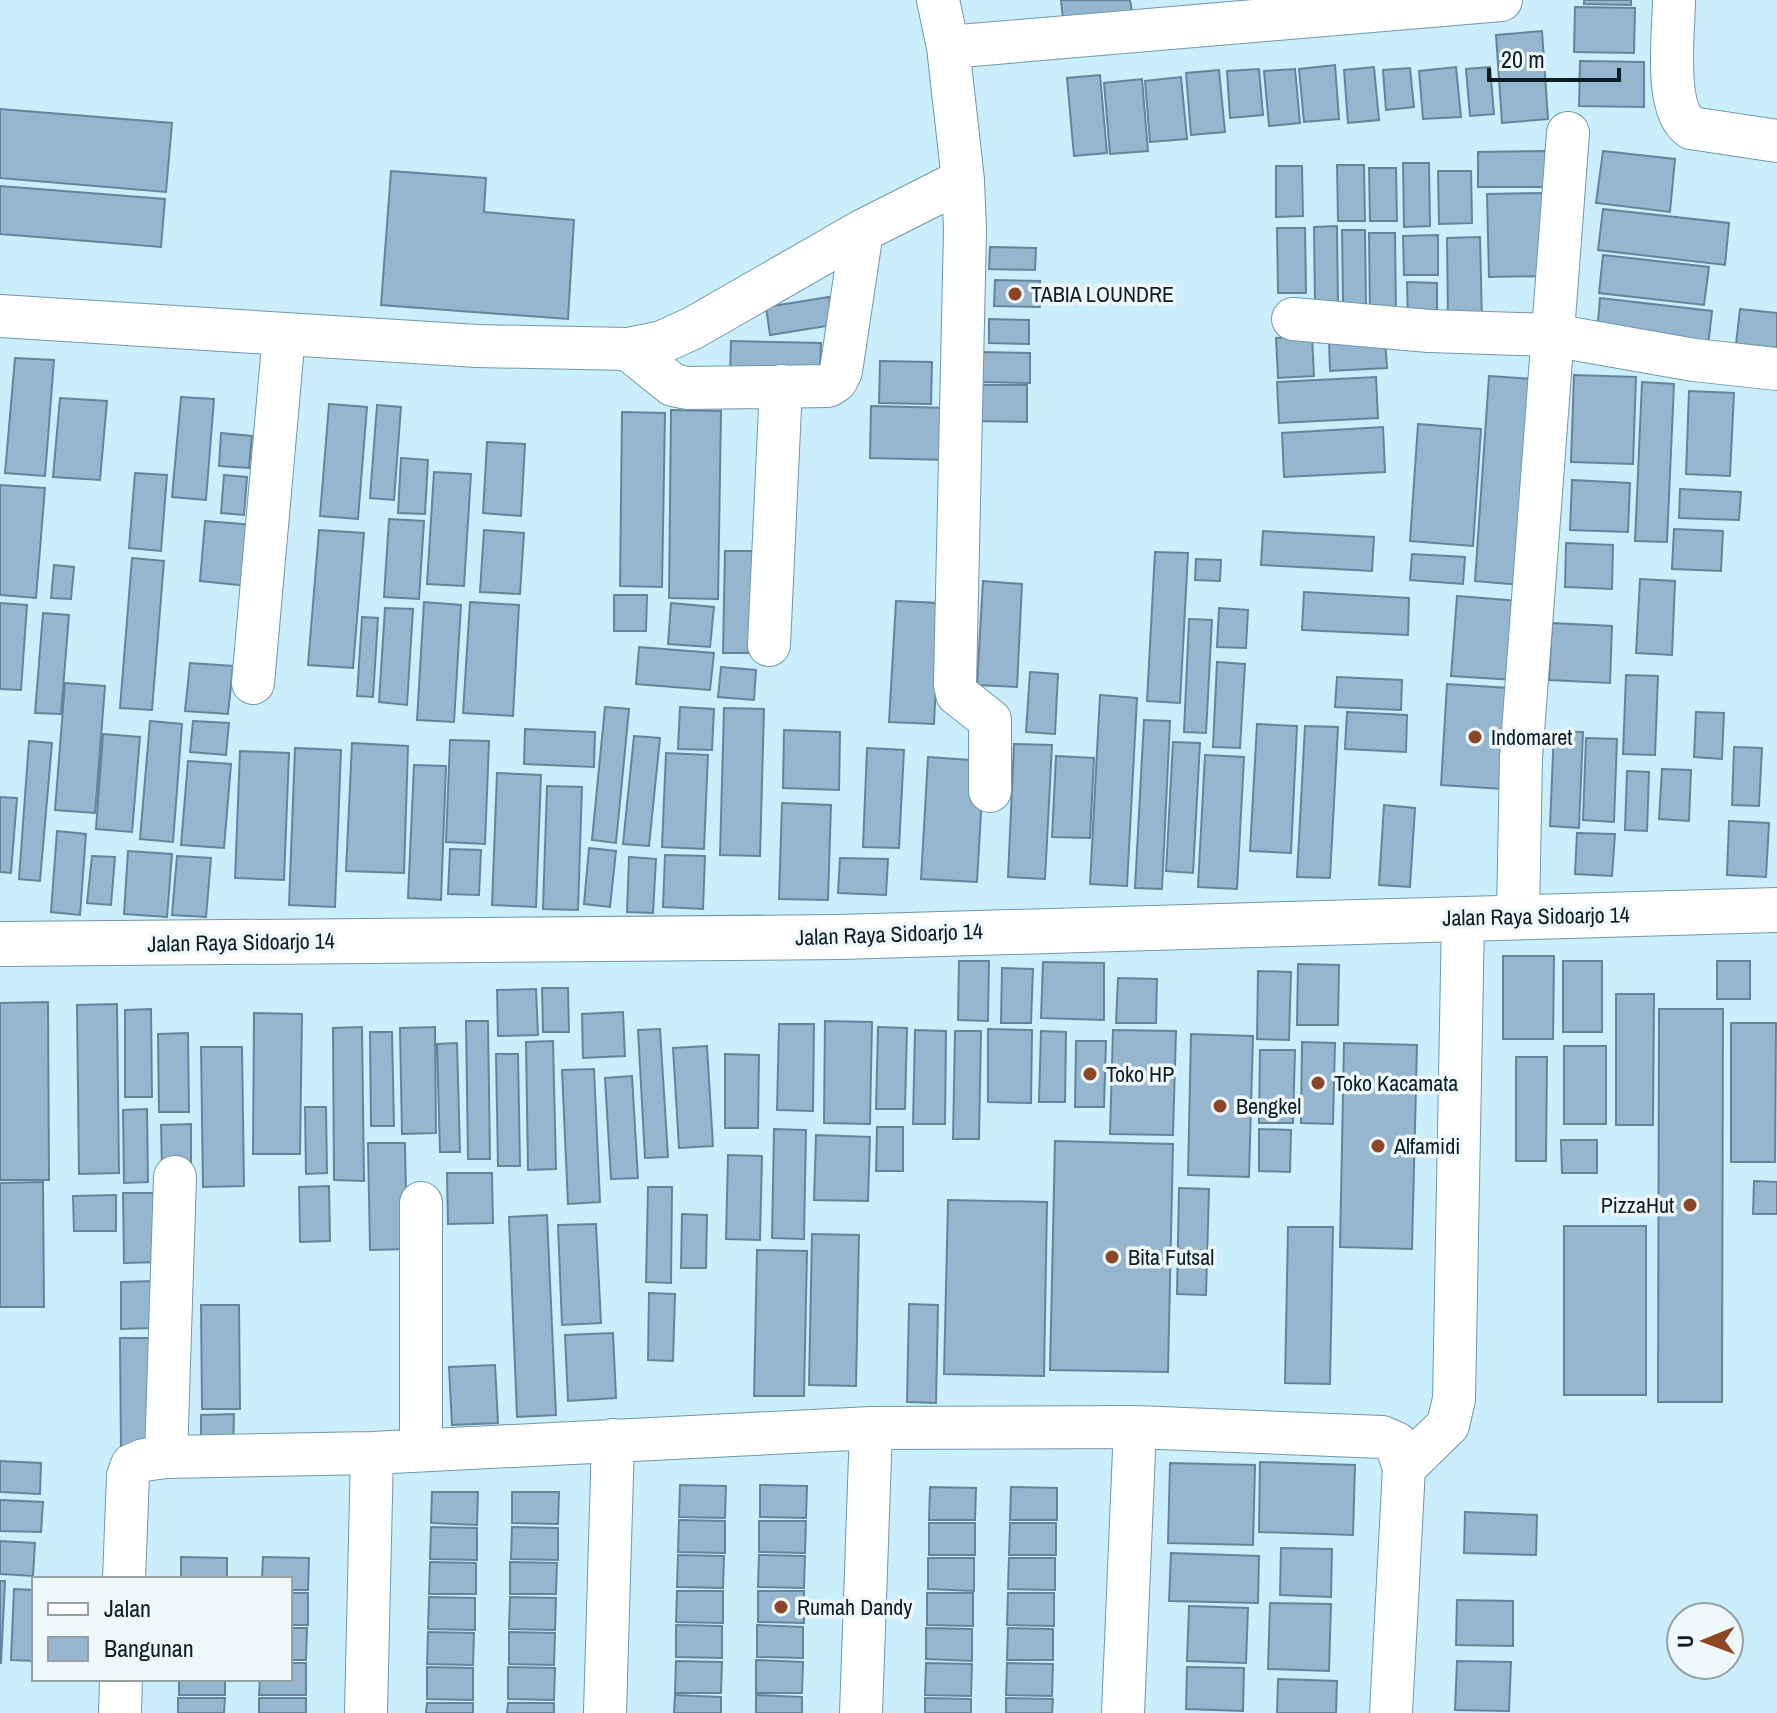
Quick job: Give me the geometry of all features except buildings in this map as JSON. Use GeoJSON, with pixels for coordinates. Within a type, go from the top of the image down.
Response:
{"type":"FeatureCollection","features":[{"type":"Feature","properties":{"kind":"main road","name":"Jalan Raya Sidoarjo 14"},"geometry":{"type":"LineString","coordinates":[[0,944],[839,937],[1777,910]]}},
{"type":"Feature","properties":{"kind":"street"},"geometry":{"type":"LineString","coordinates":[[938,0],[948,47],[963,180],[965,230],[955,684],[957,694],[990,720],[990,791]]}},
{"type":"Feature","properties":{"kind":"street"},"geometry":{"type":"LineString","coordinates":[[948,47],[1182,13],[1501,0]]}},
{"type":"Feature","properties":{"kind":"street"},"geometry":{"type":"LineString","coordinates":[[1674,0],[1674,94],[1683,122],[1691,128],[1777,141]]}},
{"type":"Feature","properties":{"kind":"street"},"geometry":{"type":"LineString","coordinates":[[1518,916],[1521,758],[1568,133]]}},
{"type":"Feature","properties":{"kind":"street"},"geometry":{"type":"LineString","coordinates":[[0,316],[477,346],[628,349],[662,342],[693,328],[862,231],[963,180]]}},
{"type":"Feature","properties":{"kind":"street"},"geometry":{"type":"LineString","coordinates":[[628,349],[673,385],[687,388],[828,386],[836,381],[841,371],[862,231]]}},
{"type":"Feature","properties":{"kind":"street"},"geometry":{"type":"LineString","coordinates":[[1293,319],[1429,331],[1552,335],[1694,360],[1777,369]]}},
{"type":"Feature","properties":{"kind":"street"},"geometry":{"type":"LineString","coordinates":[[253,683],[284,334]]}},
{"type":"Feature","properties":{"kind":"street"},"geometry":{"type":"LineString","coordinates":[[769,645],[781,386]]}},
{"type":"Feature","properties":{"kind":"street"},"geometry":{"type":"LineString","coordinates":[[1404,1468],[1448,1425],[1454,1399],[1463,918]]}},
{"type":"Feature","properties":{"kind":"street"},"geometry":{"type":"LineString","coordinates":[[166,1457],[175,1177]]}},
{"type":"Feature","properties":{"kind":"street"},"geometry":{"type":"LineString","coordinates":[[421,1203],[421,1450]]}},
{"type":"Feature","properties":{"kind":"street"},"geometry":{"type":"LineString","coordinates":[[1123,1713],[1135,1427]]}},
{"type":"Feature","properties":{"kind":"street"},"geometry":{"type":"LineString","coordinates":[[124,1577],[128,1476],[132,1465],[166,1457],[372,1453],[871,1428],[1135,1427],[1382,1437],[1396,1443],[1404,1468],[1391,1713]]}},
{"type":"Feature","properties":{"kind":"street"},"geometry":{"type":"LineString","coordinates":[[861,1713],[871,1428]]}},
{"type":"Feature","properties":{"kind":"street"},"geometry":{"type":"LineString","coordinates":[[605,1713],[613,1440]]}},
{"type":"Feature","properties":{"kind":"street"},"geometry":{"type":"LineString","coordinates":[[366,1713],[372,1453]]}},
{"type":"Feature","properties":{"kind":"street"},"geometry":{"type":"LineString","coordinates":[[120,1713],[121,1681]]}},
{"type":"Feature","properties":{"kind":"place","name":"TABIA LOUNDRE"},"geometry":{"type":"Point","coordinates":[1015,294]}},
{"type":"Feature","properties":{"kind":"place","name":"Indomaret"},"geometry":{"type":"Point","coordinates":[1475,737]}},
{"type":"Feature","properties":{"kind":"place","name":"Toko HP"},"geometry":{"type":"Point","coordinates":[1090,1074]}},
{"type":"Feature","properties":{"kind":"place","name":"Toko Kacamata"},"geometry":{"type":"Point","coordinates":[1318,1083]}},
{"type":"Feature","properties":{"kind":"place","name":"Bengkel"},"geometry":{"type":"Point","coordinates":[1220,1106]}},
{"type":"Feature","properties":{"kind":"place","name":"Alfamidi"},"geometry":{"type":"Point","coordinates":[1378,1146]}},
{"type":"Feature","properties":{"kind":"place","name":"PizzaHut"},"geometry":{"type":"Point","coordinates":[1690,1205]}},
{"type":"Feature","properties":{"kind":"place","name":"Bita Futsal"},"geometry":{"type":"Point","coordinates":[1112,1257]}},
{"type":"Feature","properties":{"kind":"place","name":"Rumah Dandy"},"geometry":{"type":"Point","coordinates":[781,1607]}}]}
